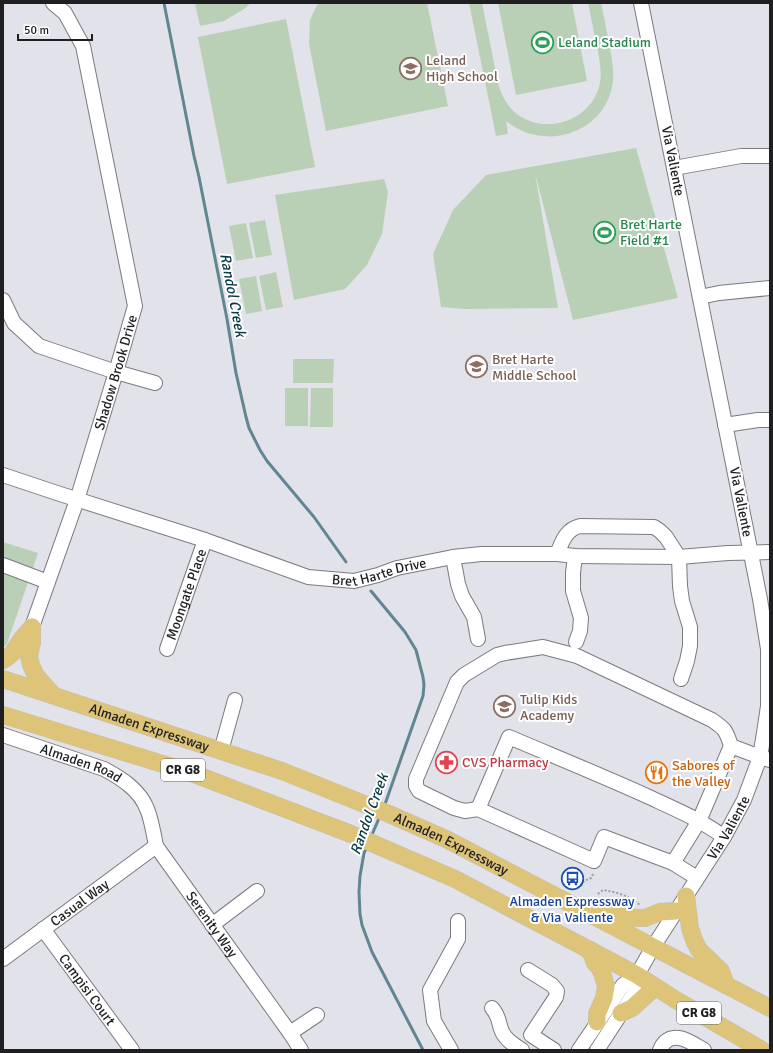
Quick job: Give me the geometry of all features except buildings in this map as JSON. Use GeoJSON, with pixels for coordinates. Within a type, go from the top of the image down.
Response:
{"type":"FeatureCollection","features":[{"type":"Feature","properties":{"kind":"main road"},"geometry":{"type":"LineString","coordinates":[[3,660],[13,653],[21,639],[32,627]]}},
{"type":"Feature","properties":{"kind":"main road"},"geometry":{"type":"LineString","coordinates":[[32,627],[32,642],[29,656],[31,665],[36,676],[54,696]]}},
{"type":"Feature","properties":{"kind":"main road","name":"Almaden Expressway"},"geometry":{"type":"LineString","coordinates":[[3,679],[282,771],[389,814],[446,839],[770,1008]]}},
{"type":"Feature","properties":{"kind":"main road","name":"CR G8"},"geometry":{"type":"LineString","coordinates":[[3,715],[188,772],[359,837],[455,880],[590,950],[637,975],[762,1050]]}},
{"type":"Feature","properties":{"kind":"main road"},"geometry":{"type":"LineString","coordinates":[[686,896],[690,928],[694,940],[699,950],[721,971],[726,985]]}},
{"type":"Feature","properties":{"kind":"main road"},"geometry":{"type":"LineString","coordinates":[[576,907],[601,909],[635,918],[645,918],[660,912],[676,911]]}},
{"type":"Feature","properties":{"kind":"main road"},"geometry":{"type":"LineString","coordinates":[[590,950],[595,963],[602,973],[606,986],[597,1022]]}},
{"type":"Feature","properties":{"kind":"main road"},"geometry":{"type":"LineString","coordinates":[[621,1013],[632,1008],[655,987]]}},
{"type":"Feature","properties":{"kind":"street","name":"Shadow Brook Drive"},"geometry":{"type":"LineString","coordinates":[[32,627],[77,500],[135,306],[83,46],[65,12],[53,3]]}},
{"type":"Feature","properties":{"kind":"street","name":"Via Valiente"},"geometry":{"type":"LineString","coordinates":[[637,975],[653,947],[724,837],[765,759],[764,734],[768,706],[768,649],[760,599],[641,3]]}},
{"type":"Feature","properties":{"kind":"street"},"geometry":{"type":"LineString","coordinates":[[674,168],[741,156],[770,156]]}},
{"type":"Feature","properties":{"kind":"street"},"geometry":{"type":"LineString","coordinates":[[700,297],[719,293],[770,288]]}},
{"type":"Feature","properties":{"kind":"street"},"geometry":{"type":"LineString","coordinates":[[3,300],[14,323],[39,346],[116,372],[155,383]]}},
{"type":"Feature","properties":{"kind":"street"},"geometry":{"type":"LineString","coordinates":[[725,425],[758,420],[770,420]]}},
{"type":"Feature","properties":{"kind":"street","name":"Bret Harte Drive"},"geometry":{"type":"LineString","coordinates":[[3,475],[205,540],[308,577],[354,581],[398,568],[453,557],[481,554],[680,557],[770,552]]}},
{"type":"Feature","properties":{"kind":"street"},"geometry":{"type":"LineString","coordinates":[[557,554],[569,531],[574,527],[580,526],[654,527],[666,537],[680,557],[680,586],[682,601],[690,627],[690,646],[681,679]]}},
{"type":"Feature","properties":{"kind":"street","name":"Moongate Place"},"geometry":{"type":"LineString","coordinates":[[167,649],[205,540]]}},
{"type":"Feature","properties":{"kind":"street"},"geometry":{"type":"LineString","coordinates":[[575,556],[573,591],[581,618],[580,631],[576,642]]}},
{"type":"Feature","properties":{"kind":"street"},"geometry":{"type":"LineString","coordinates":[[453,557],[458,584],[462,596],[474,617],[478,639]]}},
{"type":"Feature","properties":{"kind":"street"},"geometry":{"type":"LineString","coordinates":[[3,565],[48,582]]}},
{"type":"Feature","properties":{"kind":"street"},"geometry":{"type":"LineString","coordinates":[[673,863],[699,821],[731,746],[723,727],[712,720],[577,656],[543,647],[505,653],[496,656],[464,675],[457,682],[416,779],[416,786],[419,791],[454,808],[465,811],[478,809],[594,860],[604,837],[673,863],[697,878]]}},
{"type":"Feature","properties":{"kind":"street"},"geometry":{"type":"LineString","coordinates":[[221,751],[235,700]]}},
{"type":"Feature","properties":{"kind":"street","name":"Almaden Road"},"geometry":{"type":"LineString","coordinates":[[3,735],[104,769],[118,776],[137,793],[147,808]]}},
{"type":"Feature","properties":{"kind":"street"},"geometry":{"type":"LineString","coordinates":[[478,809],[509,737],[676,809],[711,827],[724,837]]}},
{"type":"Feature","properties":{"kind":"street"},"geometry":{"type":"LineString","coordinates":[[731,746],[765,759]]}},
{"type":"Feature","properties":{"kind":"street","name":"Serenity Way"},"geometry":{"type":"LineString","coordinates":[[147,808],[156,846],[301,1050]]}},
{"type":"Feature","properties":{"kind":"street","name":"Casual Way"},"geometry":{"type":"LineString","coordinates":[[3,959],[156,846]]}},
{"type":"Feature","properties":{"kind":"street"},"geometry":{"type":"LineString","coordinates":[[212,925],[257,891]]}},
{"type":"Feature","properties":{"kind":"street"},"geometry":{"type":"LineString","coordinates":[[451,1050],[434,1021],[430,990],[458,939],[458,921]]}},
{"type":"Feature","properties":{"kind":"street","name":"Campisi Court"},"geometry":{"type":"LineString","coordinates":[[43,929],[132,1050]]}},
{"type":"Feature","properties":{"kind":"street"},"geometry":{"type":"LineString","coordinates":[[528,970],[552,985],[557,991],[556,997],[531,1036],[554,1050]]}},
{"type":"Feature","properties":{"kind":"street"},"geometry":{"type":"LineString","coordinates":[[597,1050],[635,992],[637,975]]}},
{"type":"Feature","properties":{"kind":"street"},"geometry":{"type":"LineString","coordinates":[[579,1050],[623,985],[637,975]]}},
{"type":"Feature","properties":{"kind":"street"},"geometry":{"type":"LineString","coordinates":[[492,1008],[497,1013],[501,1030],[505,1036],[522,1050]]}},
{"type":"Feature","properties":{"kind":"street"},"geometry":{"type":"LineString","coordinates":[[290,1033],[317,1015]]}},
{"type":"Feature","properties":{"kind":"street"},"geometry":{"type":"LineString","coordinates":[[660,1050],[665,1042],[670,1039],[680,1038],[704,1050]]}},
{"type":"Feature","properties":{"kind":"path"},"geometry":{"type":"LineString","coordinates":[[581,886],[584,881],[591,878],[593,874]]}},
{"type":"Feature","properties":{"kind":"path"},"geometry":{"type":"LineString","coordinates":[[598,894],[603,890],[616,892],[633,900],[642,907]]}},
{"type":"Feature","properties":{"kind":"green space"},"geometry":{"type":"Polygon","coordinates":[[[195,3],[251,3],[224,21],[200,26],[195,3]]]}},
{"type":"Feature","properties":{"kind":"green space"},"geometry":{"type":"Polygon","coordinates":[[[319,3],[427,3],[448,106],[326,131],[309,44],[310,20],[319,3]]]}},
{"type":"Feature","properties":{"kind":"green space"},"geometry":{"type":"Polygon","coordinates":[[[469,3],[482,3],[498,83],[507,104],[513,111],[528,120],[540,124],[553,124],[565,122],[586,109],[594,99],[599,87],[601,76],[600,64],[588,3],[601,3],[609,42],[613,81],[608,99],[599,114],[587,125],[572,132],[555,136],[538,136],[522,131],[506,121],[508,134],[496,136],[469,3]]]}},
{"type":"Feature","properties":{"kind":"green space","name":"Leland Stadium"},"geometry":{"type":"Polygon","coordinates":[[[498,3],[572,3],[587,81],[516,95],[498,3]]]}},
{"type":"Feature","properties":{"kind":"green space"},"geometry":{"type":"Polygon","coordinates":[[[286,19],[315,167],[227,184],[198,37],[286,19]]]}},
{"type":"Feature","properties":{"kind":"green space"},"geometry":{"type":"Polygon","coordinates":[[[636,148],[678,298],[573,320],[535,173],[558,308],[465,309],[441,307],[433,254],[453,210],[486,175],[636,148]]]}},
{"type":"Feature","properties":{"kind":"green space"},"geometry":{"type":"Polygon","coordinates":[[[384,179],[388,192],[382,234],[367,265],[345,289],[294,300],[275,195],[384,179]]]}},
{"type":"Feature","properties":{"kind":"green space"},"geometry":{"type":"Polygon","coordinates":[[[265,220],[272,255],[256,258],[249,223],[265,220]]]}},
{"type":"Feature","properties":{"kind":"green space"},"geometry":{"type":"Polygon","coordinates":[[[246,223],[253,258],[236,261],[229,226],[246,223]]]}},
{"type":"Feature","properties":{"kind":"green space"},"geometry":{"type":"Polygon","coordinates":[[[276,272],[283,307],[266,310],[259,276],[276,272]]]}},
{"type":"Feature","properties":{"kind":"green space"},"geometry":{"type":"Polygon","coordinates":[[[256,276],[262,311],[246,314],[239,279],[256,276]]]}},
{"type":"Feature","properties":{"kind":"green space"},"geometry":{"type":"Polygon","coordinates":[[[293,359],[334,359],[333,383],[293,383],[293,359]]]}},
{"type":"Feature","properties":{"kind":"green space"},"geometry":{"type":"Polygon","coordinates":[[[285,388],[308,388],[308,426],[285,426],[285,388]]]}},
{"type":"Feature","properties":{"kind":"green space"},"geometry":{"type":"Polygon","coordinates":[[[311,388],[333,388],[333,427],[310,427],[311,388]]]}},
{"type":"Feature","properties":{"kind":"green space"},"geometry":{"type":"Polygon","coordinates":[[[3,542],[38,553],[7,644],[3,647],[3,542]]]}},
{"type":"Feature","properties":{"kind":"waterway","name":"Randol Creek"},"geometry":{"type":"LineString","coordinates":[[164,3],[227,319],[236,373],[249,428],[267,461],[314,517],[346,562]]}},
{"type":"Feature","properties":{"kind":"waterway","name":"Randol Creek"},"geometry":{"type":"LineString","coordinates":[[371,591],[405,632],[416,650],[424,685],[423,696],[384,807]]}},
{"type":"Feature","properties":{"kind":"waterway","name":"Randol Creek"},"geometry":{"type":"LineString","coordinates":[[371,837],[380,816]]}},
{"type":"Feature","properties":{"kind":"waterway","name":"Randol Creek"},"geometry":{"type":"LineString","coordinates":[[367,847],[364,853],[360,876],[359,892],[362,925],[372,952],[423,1050]]}},
{"type":"Feature","properties":{"kind":"place","name":"Leland Stadium"},"geometry":{"type":"Point","coordinates":[543,42]}},
{"type":"Feature","properties":{"kind":"place","name":"Leland High School"},"geometry":{"type":"Point","coordinates":[411,68]}},
{"type":"Feature","properties":{"kind":"place","name":"Bret Harte Field #1"},"geometry":{"type":"Point","coordinates":[605,232]}},
{"type":"Feature","properties":{"kind":"place","name":"Bret Harte Middle School"},"geometry":{"type":"Point","coordinates":[476,367]}},
{"type":"Feature","properties":{"kind":"place","name":"Tulip Kids Academy"},"geometry":{"type":"Point","coordinates":[504,707]}},
{"type":"Feature","properties":{"kind":"place","name":"CVS Pharmacy"},"geometry":{"type":"Point","coordinates":[446,762]}},
{"type":"Feature","properties":{"kind":"place","name":"Sabores of the Valley"},"geometry":{"type":"Point","coordinates":[656,773]}},
{"type":"Feature","properties":{"kind":"place","name":"Almaden Expressway & Via Valiente"},"geometry":{"type":"Point","coordinates":[572,879]}}]}
